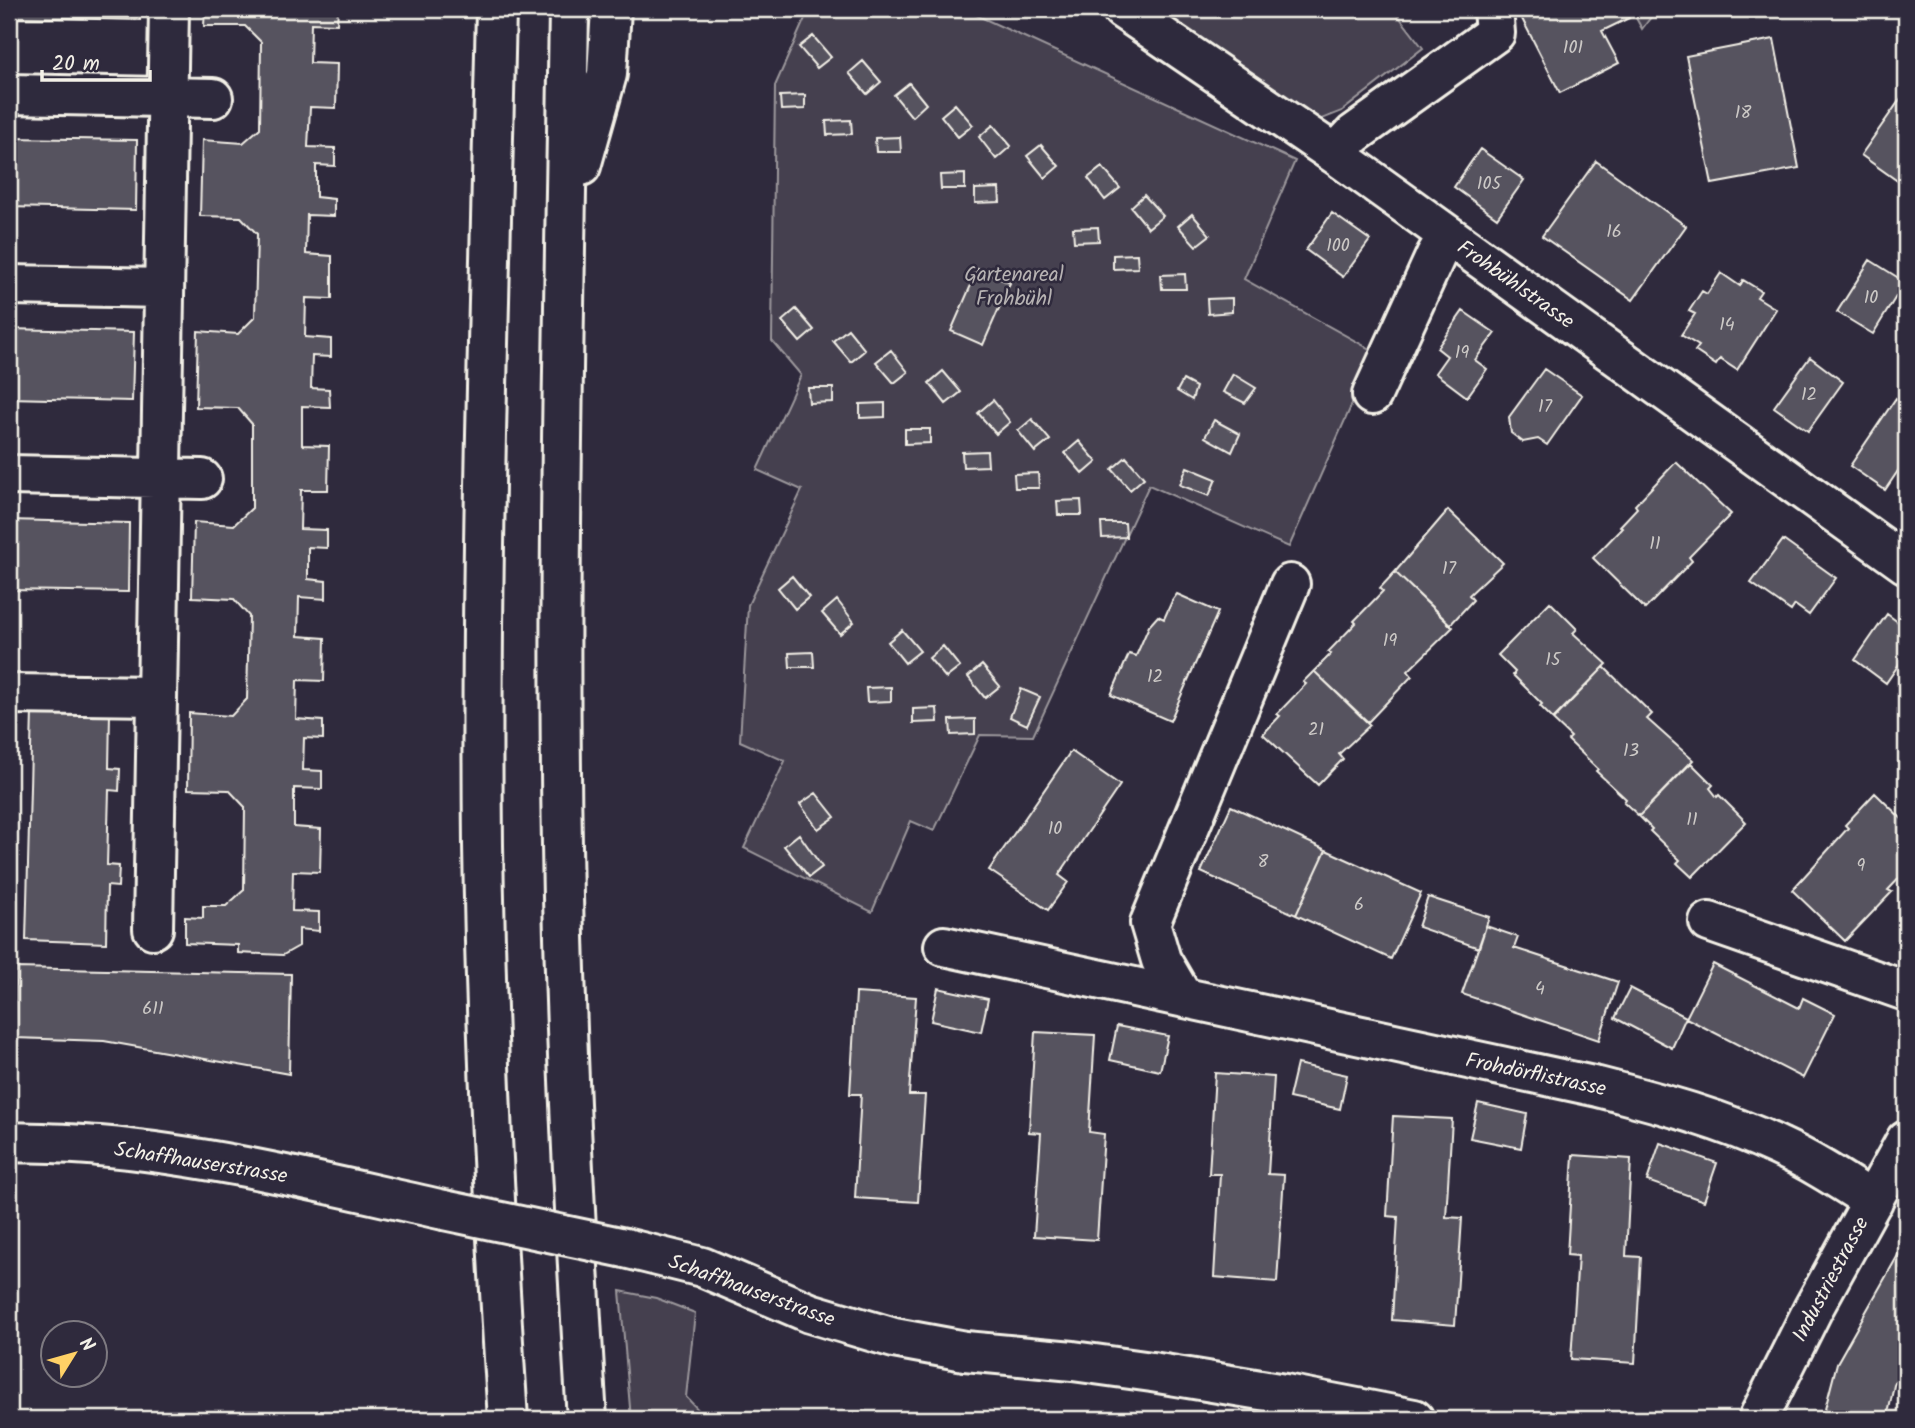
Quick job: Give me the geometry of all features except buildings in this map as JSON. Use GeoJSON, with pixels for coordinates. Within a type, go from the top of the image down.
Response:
{"type":"FeatureCollection","features":[{"type":"Feature","properties":{"kind":"main road"},"geometry":{"type":"LineString","coordinates":[[153,929],[169,9]]}},
{"type":"Feature","properties":{"kind":"main road"},"geometry":{"type":"LineString","coordinates":[[496,9],[485,463],[483,844],[494,1206],[508,1419]]}},
{"type":"Feature","properties":{"kind":"main road"},"geometry":{"type":"LineString","coordinates":[[569,9],[562,541],[562,843],[569,1093],[587,1419]]}},
{"type":"Feature","properties":{"kind":"main road"},"geometry":{"type":"LineString","coordinates":[[566,219],[607,74],[611,9]]}},
{"type":"Feature","properties":{"kind":"main road","name":"Frohbühlstrasse"},"geometry":{"type":"LineString","coordinates":[[1122,9],[1335,154],[1906,564]]}},
{"type":"Feature","properties":{"kind":"main road"},"geometry":{"type":"LineString","coordinates":[[1335,154],[1354,134],[1495,33],[1493,9]]}},
{"type":"Feature","properties":{"kind":"main road"},"geometry":{"type":"LineString","coordinates":[[9,94],[213,98]]}},
{"type":"Feature","properties":{"kind":"main road"},"geometry":{"type":"LineString","coordinates":[[1371,395],[1436,255],[1462,245]]}},
{"type":"Feature","properties":{"kind":"main road"},"geometry":{"type":"LineString","coordinates":[[9,285],[164,288]]}},
{"type":"Feature","properties":{"kind":"main road"},"geometry":{"type":"LineString","coordinates":[[9,475],[202,478]]}},
{"type":"Feature","properties":{"kind":"main road"},"geometry":{"type":"LineString","coordinates":[[1182,996],[1161,960],[1150,923],[1290,584]]}},
{"type":"Feature","properties":{"kind":"main road"},"geometry":{"type":"LineString","coordinates":[[9,694],[157,696]]}},
{"type":"Feature","properties":{"kind":"main road"},"geometry":{"type":"LineString","coordinates":[[1709,922],[1906,991]]}},
{"type":"Feature","properties":{"kind":"main road","name":"Frohdörflistrasse"},"geometry":{"type":"LineString","coordinates":[[944,946],[1598,1087],[1666,1105],[1726,1124],[1780,1147],[1873,1201]]}},
{"type":"Feature","properties":{"kind":"main road","name":"Industriestrasse"},"geometry":{"type":"LineString","coordinates":[[1758,1419],[1812,1309],[1906,1140]]}},
{"type":"Feature","properties":{"kind":"main road","name":"Schaffhauserstrasse"},"geometry":{"type":"LineString","coordinates":[[9,1142],[101,1146],[196,1159],[625,1248],[702,1267],[810,1313],[894,1338],[965,1350],[1152,1372],[1414,1419]]}},
{"type":"Feature","properties":{"kind":"green space","name":"Gartenareal Frohbühl"},"geometry":{"type":"Polygon","coordinates":[[[809,9],[963,9],[1295,161],[1244,279],[1375,352],[1289,547],[1149,485],[1033,736],[980,735],[934,831],[911,821],[872,912],[744,848],[785,761],[740,741],[748,605],[802,490],[757,470],[801,375],[772,341],[775,86],[809,9]]]}},
{"type":"Feature","properties":{"kind":"green space"},"geometry":{"type":"Polygon","coordinates":[[[1154,9],[1393,9],[1423,48],[1342,111],[1314,122],[1154,9]]]}},
{"type":"Feature","properties":{"kind":"green space"},"geometry":{"type":"Polygon","coordinates":[[[1631,9],[1657,9],[1642,29],[1631,9]]]}},
{"type":"Feature","properties":{"kind":"green space"},"geometry":{"type":"Polygon","coordinates":[[[620,1291],[656,1298],[695,1313],[686,1397],[707,1419],[631,1419],[620,1291]]]}}]}
